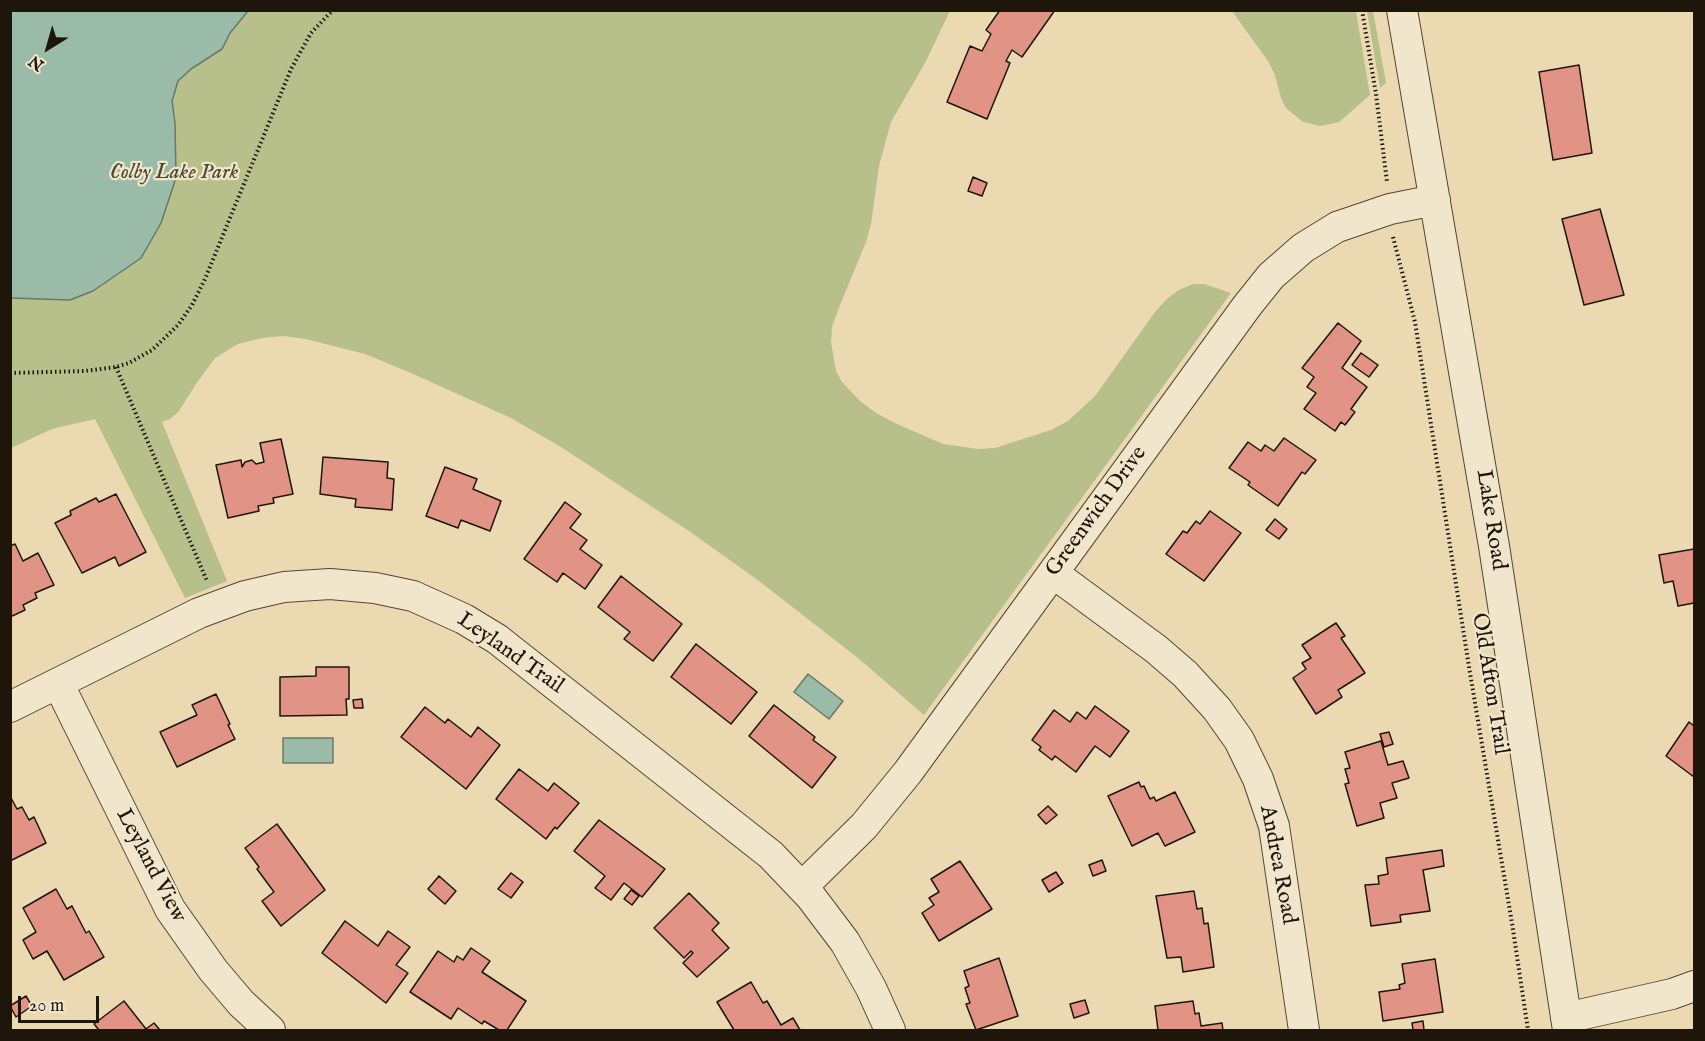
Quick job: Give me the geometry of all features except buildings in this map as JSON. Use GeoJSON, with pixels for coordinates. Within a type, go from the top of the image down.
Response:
{"type":"FeatureCollection","features":[{"type":"Feature","properties":{"kind":"street","name":"Lake Road"},"geometry":{"type":"LineString","coordinates":[[1402,10],[1492,535],[1567,1024]]}},
{"type":"Feature","properties":{"kind":"street","name":"Greenwich Drive"},"geometry":{"type":"LineString","coordinates":[[802,887],[859,831],[891,794],[1247,306],[1283,264],[1314,240],[1347,223],[1390,209],[1435,200]]}},
{"type":"Feature","properties":{"kind":"street","name":"Andrea Road"},"geometry":{"type":"LineString","coordinates":[[1053,573],[1185,674],[1217,709],[1239,740],[1258,779],[1274,826],[1304,1030]]}},
{"type":"Feature","properties":{"kind":"street","name":"Leyland Trail"},"geometry":{"type":"LineString","coordinates":[[10,707],[199,613],[245,596],[291,586],[330,584],[360,585],[400,593],[451,612],[497,639],[771,855],[802,887],[834,926],[871,988],[890,1030]]}},
{"type":"Feature","properties":{"kind":"street","name":"Leyland View"},"geometry":{"type":"LineString","coordinates":[[58,683],[170,909],[213,970],[241,1003],[270,1030]]}},
{"type":"Feature","properties":{"kind":"street"},"geometry":{"type":"LineString","coordinates":[[1567,1024],[1695,986]]}},
{"type":"Feature","properties":{"kind":"path"},"geometry":{"type":"LineString","coordinates":[[10,373],[85,371],[116,367],[141,356],[163,341],[178,325],[192,305],[209,269],[291,69],[311,33],[333,10]]}},
{"type":"Feature","properties":{"kind":"path"},"geometry":{"type":"LineString","coordinates":[[1362,10],[1376,94],[1386,180]]}},
{"type":"Feature","properties":{"kind":"path","name":"Old Afton Trail"},"geometry":{"type":"LineString","coordinates":[[1394,238],[1415,322],[1528,1030]]}},
{"type":"Feature","properties":{"kind":"path"},"geometry":{"type":"LineString","coordinates":[[116,367],[207,581]]}},
{"type":"Feature","properties":{"kind":"green space","name":"Colby Lake Park"},"geometry":{"type":"Polygon","coordinates":[[[11,11],[950,11],[925,63],[891,122],[879,166],[871,224],[832,327],[831,342],[836,371],[842,382],[860,401],[897,424],[943,444],[978,449],[995,448],[1051,430],[1068,421],[1095,396],[1155,312],[1168,298],[1193,284],[1204,284],[1231,293],[924,715],[858,658],[759,581],[689,531],[561,447],[511,418],[411,373],[365,354],[306,339],[283,336],[238,344],[215,358],[179,411],[170,419],[162,422],[227,581],[185,598],[95,419],[52,429],[11,448],[11,11]]]}},
{"type":"Feature","properties":{"kind":"green space"},"geometry":{"type":"Polygon","coordinates":[[[1232,11],[1356,11],[1370,95],[1339,122],[1320,126],[1303,122],[1286,108],[1268,61],[1232,11]]]}},
{"type":"Feature","properties":{"kind":"green space"},"geometry":{"type":"Polygon","coordinates":[[[1367,11],[1373,11],[1386,83],[1380,88],[1367,11]]]}},
{"type":"Feature","properties":{"kind":"shaded area"},"geometry":{"type":"Polygon","coordinates":[[[11,10],[248,11],[230,33],[222,49],[191,69],[178,81],[172,101],[175,123],[176,178],[161,223],[141,258],[93,291],[70,300],[11,298],[11,10]]]}},
{"type":"Feature","properties":{"kind":"shaded area"},"geometry":{"type":"Polygon","coordinates":[[[808,674],[843,701],[829,719],[794,692],[808,674]]]}},
{"type":"Feature","properties":{"kind":"shaded area"},"geometry":{"type":"Polygon","coordinates":[[[283,738],[333,738],[333,763],[283,763],[283,738]]]}}]}
